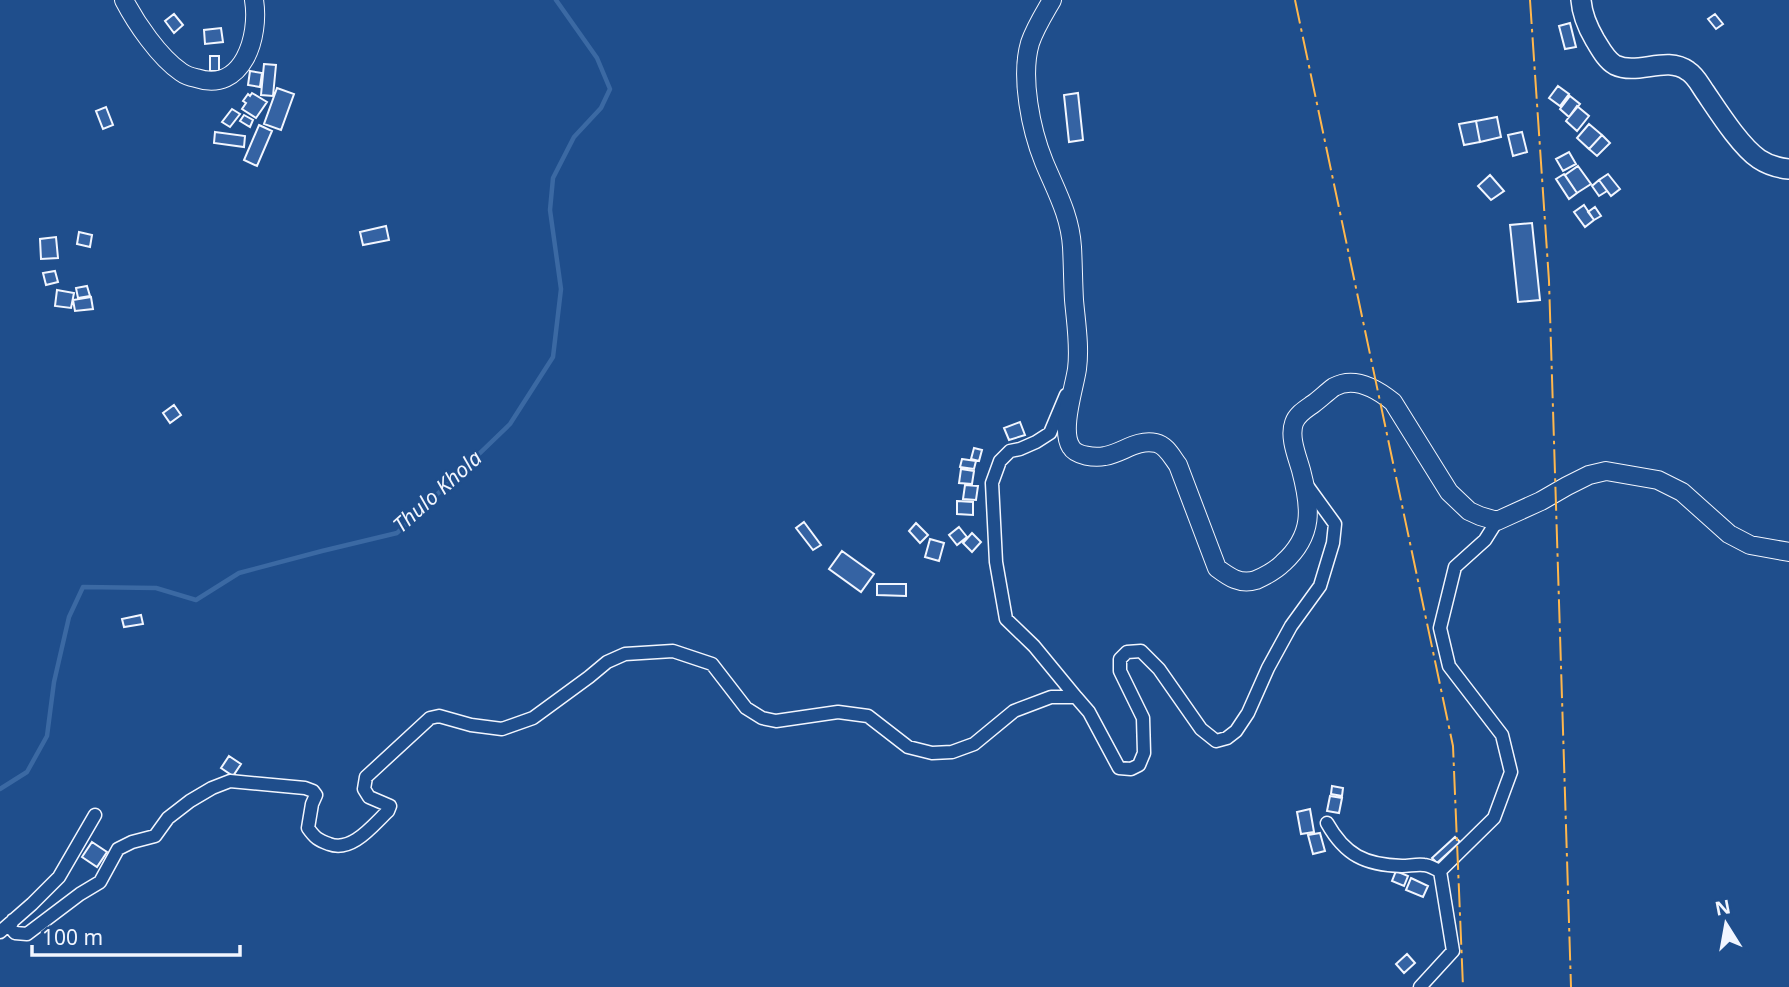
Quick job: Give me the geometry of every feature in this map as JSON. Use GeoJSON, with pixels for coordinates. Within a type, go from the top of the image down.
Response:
{"type":"FeatureCollection","features":[{"type":"Feature","properties":{"kind":"main road"},"geometry":{"type":"LineString","coordinates":[[1581,0],[1586,22],[1608,60],[1614,65],[1626,68],[1670,65],[1687,70],[1752,154],[1769,164],[1789,169]]}},
{"type":"Feature","properties":{"kind":"street"},"geometry":{"type":"LineString","coordinates":[[124,0],[143,31],[170,63],[183,74],[206,82],[225,79],[236,71],[250,50],[256,11],[254,0]]}},
{"type":"Feature","properties":{"kind":"street"},"geometry":{"type":"LineString","coordinates":[[1052,0],[1030,44],[1027,82],[1035,136],[1069,223],[1077,366],[1067,422],[1069,444],[1074,451],[1082,455],[1104,456],[1136,443],[1157,443],[1167,450],[1178,465],[1217,568],[1241,582],[1255,580],[1277,568],[1294,553],[1306,534],[1308,520],[1304,480],[1293,439],[1294,423],[1301,413],[1335,386],[1351,383],[1379,391],[1393,402],[1448,492],[1469,511],[1497,520]]}},
{"type":"Feature","properties":{"kind":"street"},"geometry":{"type":"LineString","coordinates":[[1077,366],[1049,433],[1037,442],[1010,451],[1000,461],[992,483],[996,562],[1006,619],[1034,646],[1089,712],[1119,768],[1131,769],[1139,765],[1144,753],[1143,718],[1120,670],[1120,659],[1126,652],[1141,652],[1159,669],[1201,729],[1216,741],[1227,738],[1236,731],[1248,713],[1291,626],[1320,586],[1334,543],[1335,524],[1304,480]]}},
{"type":"Feature","properties":{"kind":"street"},"geometry":{"type":"LineString","coordinates":[[1440,871],[1494,818],[1511,772],[1502,735],[1449,666],[1440,628],[1455,567],[1485,540],[1497,520],[1541,501],[1589,475],[1606,471],[1658,480],[1682,492],[1728,534],[1750,545],[1789,552]]}},
{"type":"Feature","properties":{"kind":"street"},"geometry":{"type":"LineString","coordinates":[[13,920],[10,927],[15,933],[27,934],[100,882],[118,849],[155,836],[168,818],[190,801],[230,781],[313,791],[316,795],[308,828],[315,839],[335,847],[352,843],[388,811],[390,806],[369,797],[364,789],[366,777],[430,718],[439,716],[471,725],[502,729],[533,718],[607,662],[625,654],[673,651],[712,664],[746,708],[762,718],[776,721],[838,712],[868,716],[908,747],[932,753],[952,752],[974,744],[1014,711],[1051,697],[1076,697]]}},
{"type":"Feature","properties":{"kind":"street"},"geometry":{"type":"LineString","coordinates":[[0,932],[59,877],[95,815]]}},
{"type":"Feature","properties":{"kind":"street"},"geometry":{"type":"LineString","coordinates":[[1327,822],[1336,838],[1356,857],[1381,865],[1424,864],[1440,871]]}},
{"type":"Feature","properties":{"kind":"street"},"geometry":{"type":"LineString","coordinates":[[1420,987],[1453,951],[1440,871]]}},
{"type":"Feature","properties":{"kind":"building"},"geometry":{"type":"Polygon","coordinates":[[[174,14],[183,25],[174,33],[165,21],[174,14]]]}},
{"type":"Feature","properties":{"kind":"building"},"geometry":{"type":"Polygon","coordinates":[[[1715,14],[1723,24],[1716,29],[1708,19],[1715,14]]]}},
{"type":"Feature","properties":{"kind":"building"},"geometry":{"type":"Polygon","coordinates":[[[1570,23],[1576,47],[1565,49],[1559,26],[1570,23]]]}},
{"type":"Feature","properties":{"kind":"building"},"geometry":{"type":"Polygon","coordinates":[[[221,28],[223,42],[205,44],[204,30],[221,28]]]}},
{"type":"Feature","properties":{"kind":"building"},"geometry":{"type":"Polygon","coordinates":[[[210,56],[219,56],[219,71],[210,71],[210,56]]]}},
{"type":"Feature","properties":{"kind":"building"},"geometry":{"type":"Polygon","coordinates":[[[264,64],[276,65],[273,96],[261,95],[264,64]]]}},
{"type":"Feature","properties":{"kind":"building"},"geometry":{"type":"Polygon","coordinates":[[[250,71],[262,73],[260,87],[248,85],[250,71]]]}},
{"type":"Feature","properties":{"kind":"building"},"geometry":{"type":"Polygon","coordinates":[[[1558,86],[1569,94],[1560,106],[1549,98],[1558,86]]]}},
{"type":"Feature","properties":{"kind":"building"},"geometry":{"type":"Polygon","coordinates":[[[277,88],[294,94],[281,130],[264,124],[277,88]]]}},
{"type":"Feature","properties":{"kind":"building"},"geometry":{"type":"Polygon","coordinates":[[[252,93],[267,102],[256,118],[242,109],[246,103],[243,101],[252,93]]]}},
{"type":"Feature","properties":{"kind":"building"},"geometry":{"type":"Polygon","coordinates":[[[1078,93],[1083,140],[1069,142],[1064,95],[1078,93]]]}},
{"type":"Feature","properties":{"kind":"building"},"geometry":{"type":"Polygon","coordinates":[[[1570,96],[1580,104],[1569,117],[1560,109],[1570,96]]]}},
{"type":"Feature","properties":{"kind":"building"},"geometry":{"type":"Polygon","coordinates":[[[1577,106],[1589,116],[1577,131],[1566,121],[1577,106]]]}},
{"type":"Feature","properties":{"kind":"building"},"geometry":{"type":"Polygon","coordinates":[[[106,107],[113,125],[103,129],[96,111],[106,107]]]}},
{"type":"Feature","properties":{"kind":"building"},"geometry":{"type":"Polygon","coordinates":[[[232,109],[240,114],[230,127],[222,122],[232,109]]]}},
{"type":"Feature","properties":{"kind":"building"},"geometry":{"type":"Polygon","coordinates":[[[244,115],[253,120],[250,127],[240,121],[244,115]]]}},
{"type":"Feature","properties":{"kind":"building"},"geometry":{"type":"Polygon","coordinates":[[[1497,117],[1501,137],[1480,142],[1476,121],[1497,117]]]}},
{"type":"Feature","properties":{"kind":"building"},"geometry":{"type":"Polygon","coordinates":[[[1476,121],[1480,142],[1464,145],[1459,124],[1476,121]]]}},
{"type":"Feature","properties":{"kind":"building"},"geometry":{"type":"Polygon","coordinates":[[[1589,124],[1602,135],[1589,149],[1577,138],[1589,124]]]}},
{"type":"Feature","properties":{"kind":"building"},"geometry":{"type":"Polygon","coordinates":[[[259,125],[272,131],[257,166],[244,160],[259,125]]]}},
{"type":"Feature","properties":{"kind":"building"},"geometry":{"type":"Polygon","coordinates":[[[215,132],[245,136],[244,147],[214,143],[215,132]]]}},
{"type":"Feature","properties":{"kind":"building"},"geometry":{"type":"Polygon","coordinates":[[[1522,132],[1527,152],[1513,156],[1508,135],[1522,132]]]}},
{"type":"Feature","properties":{"kind":"building"},"geometry":{"type":"Polygon","coordinates":[[[1602,135],[1610,143],[1597,156],[1589,149],[1602,135]]]}},
{"type":"Feature","properties":{"kind":"building"},"geometry":{"type":"Polygon","coordinates":[[[1569,152],[1576,164],[1563,171],[1556,159],[1569,152]]]}},
{"type":"Feature","properties":{"kind":"building"},"geometry":{"type":"Polygon","coordinates":[[[1578,166],[1591,184],[1577,193],[1565,175],[1578,166]]]}},
{"type":"Feature","properties":{"kind":"building"},"geometry":{"type":"Polygon","coordinates":[[[1564,174],[1577,193],[1569,199],[1556,179],[1564,174]]]}},
{"type":"Feature","properties":{"kind":"building"},"geometry":{"type":"Polygon","coordinates":[[[1608,174],[1620,189],[1611,196],[1599,180],[1608,174]]]}},
{"type":"Feature","properties":{"kind":"building"},"geometry":{"type":"Polygon","coordinates":[[[1490,175],[1504,191],[1491,200],[1478,186],[1490,175]]]}},
{"type":"Feature","properties":{"kind":"building"},"geometry":{"type":"Polygon","coordinates":[[[1599,180],[1607,191],[1599,196],[1592,186],[1599,180]]]}},
{"type":"Feature","properties":{"kind":"building"},"geometry":{"type":"Polygon","coordinates":[[[1584,205],[1594,220],[1585,227],[1574,212],[1584,205]]]}},
{"type":"Feature","properties":{"kind":"building"},"geometry":{"type":"Polygon","coordinates":[[[1595,207],[1601,216],[1594,220],[1588,212],[1595,207]]]}},
{"type":"Feature","properties":{"kind":"building"},"geometry":{"type":"Polygon","coordinates":[[[1532,223],[1540,300],[1518,302],[1510,225],[1532,223]]]}},
{"type":"Feature","properties":{"kind":"building"},"geometry":{"type":"Polygon","coordinates":[[[386,226],[389,240],[363,245],[360,232],[386,226]]]}},
{"type":"Feature","properties":{"kind":"building"},"geometry":{"type":"Polygon","coordinates":[[[79,232],[92,235],[90,247],[77,244],[79,232]]]}},
{"type":"Feature","properties":{"kind":"building"},"geometry":{"type":"Polygon","coordinates":[[[56,237],[58,258],[41,259],[40,239],[56,237]]]}},
{"type":"Feature","properties":{"kind":"building"},"geometry":{"type":"Polygon","coordinates":[[[55,271],[58,282],[46,285],[43,273],[55,271]]]}},
{"type":"Feature","properties":{"kind":"building"},"geometry":{"type":"Polygon","coordinates":[[[87,286],[90,296],[78,298],[76,288],[87,286]]]}},
{"type":"Feature","properties":{"kind":"building"},"geometry":{"type":"Polygon","coordinates":[[[57,290],[74,293],[71,308],[55,306],[57,290]]]}},
{"type":"Feature","properties":{"kind":"building"},"geometry":{"type":"Polygon","coordinates":[[[91,297],[93,309],[75,311],[73,300],[91,297]]]}},
{"type":"Feature","properties":{"kind":"building"},"geometry":{"type":"Polygon","coordinates":[[[174,405],[181,415],[170,423],[163,413],[174,405]]]}},
{"type":"Feature","properties":{"kind":"building"},"geometry":{"type":"Polygon","coordinates":[[[1020,422],[1025,435],[1009,440],[1004,428],[1020,422]]]}},
{"type":"Feature","properties":{"kind":"building"},"geometry":{"type":"Polygon","coordinates":[[[974,448],[982,450],[979,461],[971,459],[974,448]]]}},
{"type":"Feature","properties":{"kind":"building"},"geometry":{"type":"Polygon","coordinates":[[[962,459],[976,461],[974,469],[960,467],[962,459]]]}},
{"type":"Feature","properties":{"kind":"building"},"geometry":{"type":"Polygon","coordinates":[[[961,469],[974,471],[972,484],[959,483],[961,469]]]}},
{"type":"Feature","properties":{"kind":"building"},"geometry":{"type":"Polygon","coordinates":[[[965,485],[978,486],[976,500],[963,499],[965,485]]]}},
{"type":"Feature","properties":{"kind":"building"},"geometry":{"type":"Polygon","coordinates":[[[957,501],[973,502],[973,515],[957,514],[957,501]]]}},
{"type":"Feature","properties":{"kind":"building"},"geometry":{"type":"Polygon","coordinates":[[[804,522],[821,545],[813,550],[796,528],[804,522]]]}},
{"type":"Feature","properties":{"kind":"building"},"geometry":{"type":"Polygon","coordinates":[[[916,523],[928,535],[920,543],[909,531],[916,523]]]}},
{"type":"Feature","properties":{"kind":"building"},"geometry":{"type":"Polygon","coordinates":[[[959,527],[967,537],[957,545],[949,535],[959,527]]]}},
{"type":"Feature","properties":{"kind":"building"},"geometry":{"type":"Polygon","coordinates":[[[972,533],[981,542],[972,552],[963,543],[972,533]]]}},
{"type":"Feature","properties":{"kind":"building"},"geometry":{"type":"Polygon","coordinates":[[[930,539],[944,543],[939,561],[925,557],[930,539]]]}},
{"type":"Feature","properties":{"kind":"building"},"geometry":{"type":"Polygon","coordinates":[[[842,551],[874,574],[861,592],[829,569],[842,551]]]}},
{"type":"Feature","properties":{"kind":"building"},"geometry":{"type":"Polygon","coordinates":[[[877,584],[906,584],[906,596],[877,595],[877,584]]]}},
{"type":"Feature","properties":{"kind":"building"},"geometry":{"type":"Polygon","coordinates":[[[141,615],[143,624],[124,627],[122,619],[141,615]]]}},
{"type":"Feature","properties":{"kind":"building"},"geometry":{"type":"Polygon","coordinates":[[[229,756],[241,764],[233,776],[221,768],[229,756]]]}},
{"type":"Feature","properties":{"kind":"building"},"geometry":{"type":"Polygon","coordinates":[[[1332,786],[1343,788],[1342,796],[1331,794],[1332,786]]]}},
{"type":"Feature","properties":{"kind":"building"},"geometry":{"type":"Polygon","coordinates":[[[1330,796],[1342,798],[1339,813],[1327,811],[1330,796]]]}},
{"type":"Feature","properties":{"kind":"building"},"geometry":{"type":"Polygon","coordinates":[[[1310,809],[1314,832],[1301,834],[1297,812],[1310,809]]]}},
{"type":"Feature","properties":{"kind":"building"},"geometry":{"type":"Polygon","coordinates":[[[1320,833],[1325,851],[1313,854],[1308,835],[1320,833]]]}},
{"type":"Feature","properties":{"kind":"building"},"geometry":{"type":"Polygon","coordinates":[[[1455,837],[1460,842],[1437,863],[1432,858],[1455,837]]]}},
{"type":"Feature","properties":{"kind":"building"},"geometry":{"type":"Polygon","coordinates":[[[92,842],[107,852],[97,867],[82,857],[92,842]]]}},
{"type":"Feature","properties":{"kind":"building"},"geometry":{"type":"Polygon","coordinates":[[[1396,871],[1408,876],[1404,886],[1392,881],[1396,871]]]}},
{"type":"Feature","properties":{"kind":"building"},"geometry":{"type":"Polygon","coordinates":[[[1411,878],[1428,886],[1423,897],[1406,890],[1411,878]]]}},
{"type":"Feature","properties":{"kind":"building"},"geometry":{"type":"Polygon","coordinates":[[[1407,954],[1415,963],[1404,973],[1396,964],[1407,954]]]}},
{"type":"Feature","properties":{"kind":"waterway","name":"Thulo Khola"},"geometry":{"type":"LineString","coordinates":[[0,789],[27,772],[47,736],[54,682],[69,617],[83,587],[156,588],[196,600],[239,573],[397,533],[510,424],[553,357],[561,289],[550,210],[553,178],[574,137],[601,108],[610,89],[597,58],[556,0]]}},
{"type":"Feature","properties":{"kind":"power"},"geometry":{"type":"LineString","coordinates":[[1295,0],[1453,746],[1463,987]]}},
{"type":"Feature","properties":{"kind":"power"},"geometry":{"type":"LineString","coordinates":[[1530,0],[1549,281],[1571,987]]}}]}
